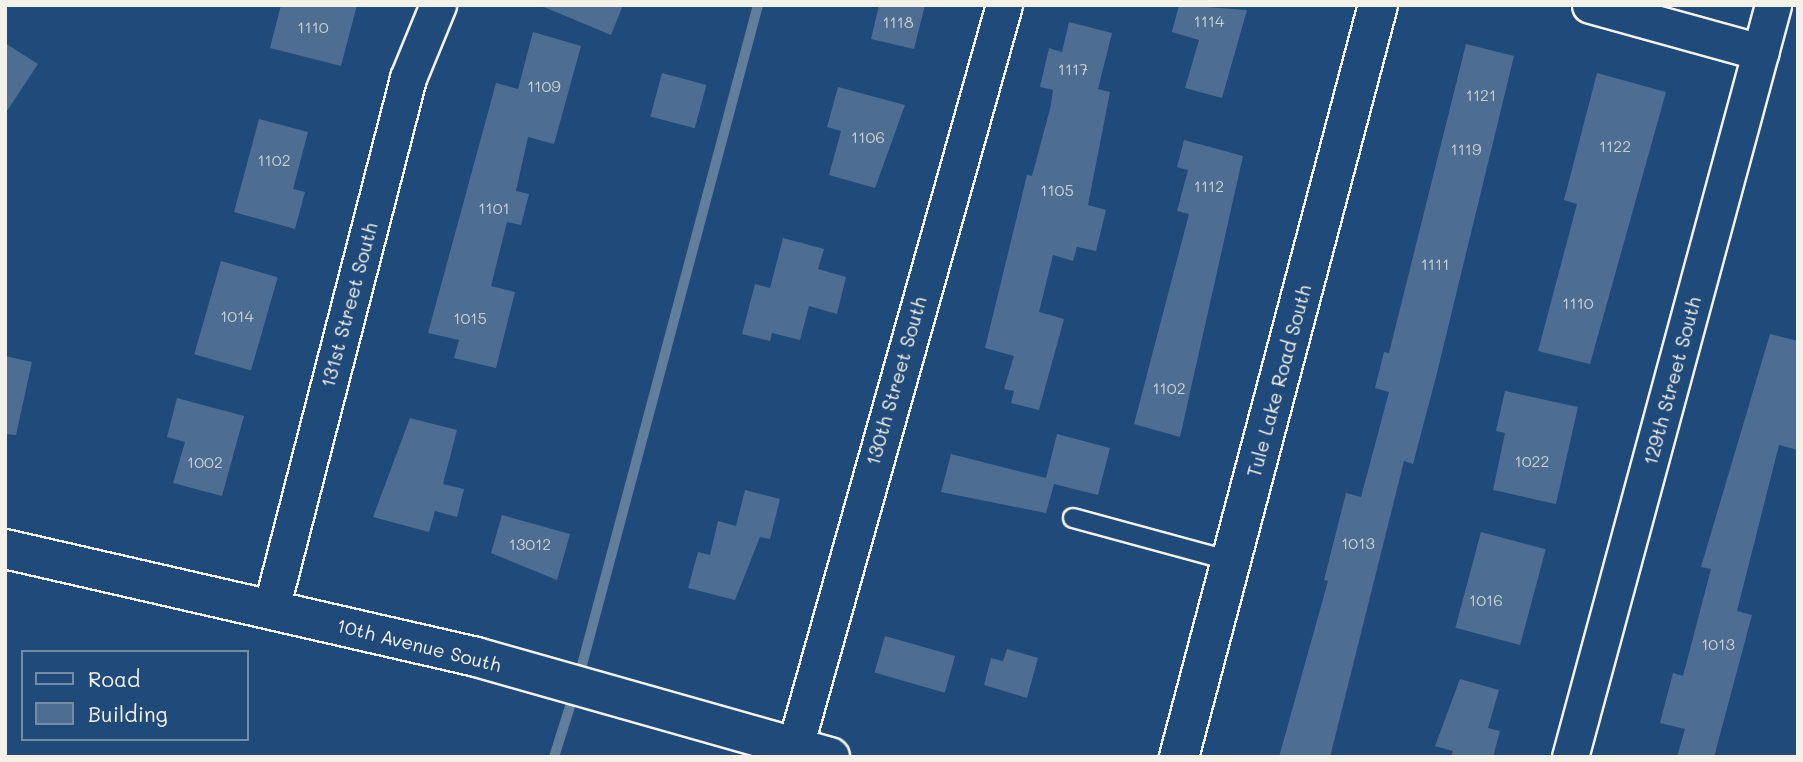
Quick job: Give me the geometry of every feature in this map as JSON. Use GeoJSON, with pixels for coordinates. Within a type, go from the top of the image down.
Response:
{"type":"FeatureCollection","features":[{"type":"Feature","properties":{"kind":"street","name":"131st Street South"},"geometry":{"type":"LineString","coordinates":[[271,609],[408,78],[438,5]]}},
{"type":"Feature","properties":{"kind":"street","name":"130th Street South"},"geometry":{"type":"LineString","coordinates":[[805,753],[1004,5]]}},
{"type":"Feature","properties":{"kind":"street","name":"Tule Lake Road South"},"geometry":{"type":"LineString","coordinates":[[1179,757],[1378,5]]}},
{"type":"Feature","properties":{"kind":"street"},"geometry":{"type":"LineString","coordinates":[[1590,5],[1760,52]]}},
{"type":"Feature","properties":{"kind":"street","name":"129th Street South"},"geometry":{"type":"LineString","coordinates":[[1570,757],[1773,5]]}},
{"type":"Feature","properties":{"kind":"street","name":"10th Avenue South"},"geometry":{"type":"LineString","coordinates":[[5,549],[477,657],[805,753]]}},
{"type":"Feature","properties":{"kind":"lane"},"geometry":{"type":"LineString","coordinates":[[1073,518],[1231,561]]}},
{"type":"Feature","properties":{"kind":"building"},"geometry":{"type":"Polygon","coordinates":[[[281,5],[357,5],[341,66],[270,48],[281,5]]]}},
{"type":"Feature","properties":{"kind":"building"},"geometry":{"type":"Polygon","coordinates":[[[539,5],[623,5],[611,35],[539,5]]]}},
{"type":"Feature","properties":{"kind":"building"},"geometry":{"type":"Polygon","coordinates":[[[879,5],[925,5],[914,49],[871,39],[879,5]]]}},
{"type":"Feature","properties":{"kind":"building"},"geometry":{"type":"Polygon","coordinates":[[[1179,5],[1247,10],[1222,98],[1185,88],[1199,40],[1172,32],[1179,5]]]}},
{"type":"Feature","properties":{"kind":"building"},"geometry":{"type":"Polygon","coordinates":[[[1069,22],[1112,33],[1098,89],[1110,92],[1088,205],[1106,210],[1096,251],[1077,247],[1073,261],[1053,255],[1039,312],[1064,319],[1039,410],[1011,403],[1014,391],[1004,389],[1014,356],[985,348],[1027,175],[1032,176],[1051,105],[1053,90],[1040,87],[1049,48],[1062,52],[1069,22]]]}},
{"type":"Feature","properties":{"kind":"building"},"geometry":{"type":"Polygon","coordinates":[[[533,32],[581,46],[554,144],[528,137],[516,191],[529,194],[521,225],[507,222],[491,286],[515,292],[496,368],[454,358],[459,340],[428,333],[496,83],[518,89],[533,32]]]}},
{"type":"Feature","properties":{"kind":"building"},"geometry":{"type":"Polygon","coordinates":[[[5,43],[38,64],[5,114],[5,43]]]}},
{"type":"Feature","properties":{"kind":"building"},"geometry":{"type":"Polygon","coordinates":[[[1466,44],[1514,56],[1437,373],[1413,464],[1404,461],[1330,757],[1279,757],[1328,581],[1324,580],[1346,493],[1361,497],[1389,392],[1375,388],[1384,352],[1389,353],[1466,44]]]}},
{"type":"Feature","properties":{"kind":"building"},"geometry":{"type":"Polygon","coordinates":[[[662,73],[706,85],[695,128],[650,116],[662,73]]]}},
{"type":"Feature","properties":{"kind":"building"},"geometry":{"type":"Polygon","coordinates":[[[1597,73],[1666,92],[1590,364],[1538,351],[1577,204],[1564,200],[1597,73]]]}},
{"type":"Feature","properties":{"kind":"building"},"geometry":{"type":"Polygon","coordinates":[[[838,87],[905,105],[875,188],[829,175],[841,131],[827,127],[838,87]]]}},
{"type":"Feature","properties":{"kind":"building"},"geometry":{"type":"Polygon","coordinates":[[[259,119],[308,132],[293,189],[305,192],[295,229],[234,212],[259,119]]]}},
{"type":"Feature","properties":{"kind":"building"},"geometry":{"type":"Polygon","coordinates":[[[1184,140],[1243,156],[1180,437],[1134,424],[1189,214],[1177,211],[1188,170],[1177,167],[1184,140]]]}},
{"type":"Feature","properties":{"kind":"building"},"geometry":{"type":"Polygon","coordinates":[[[783,238],[824,249],[818,269],[846,277],[837,314],[809,306],[800,340],[772,333],[770,341],[742,334],[755,284],[770,288],[783,238]]]}},
{"type":"Feature","properties":{"kind":"building"},"geometry":{"type":"Polygon","coordinates":[[[221,261],[278,277],[251,371],[194,354],[221,261]]]}},
{"type":"Feature","properties":{"kind":"building"},"geometry":{"type":"Polygon","coordinates":[[[1770,334],[1798,341],[1798,450],[1779,445],[1737,611],[1752,615],[1714,757],[1677,757],[1685,729],[1660,723],[1673,673],[1683,676],[1711,569],[1701,567],[1770,334]]]}},
{"type":"Feature","properties":{"kind":"building"},"geometry":{"type":"Polygon","coordinates":[[[5,356],[32,362],[16,435],[5,434],[5,356]]]}},
{"type":"Feature","properties":{"kind":"building"},"geometry":{"type":"Polygon","coordinates":[[[1505,391],[1578,407],[1556,504],[1493,490],[1505,433],[1496,431],[1505,391]]]}},
{"type":"Feature","properties":{"kind":"building"},"geometry":{"type":"Polygon","coordinates":[[[177,398],[244,416],[222,496],[173,483],[185,442],[167,437],[177,398]]]}},
{"type":"Feature","properties":{"kind":"building"},"geometry":{"type":"Polygon","coordinates":[[[410,418],[457,430],[443,484],[464,489],[457,517],[435,511],[429,532],[373,517],[410,418]]]}},
{"type":"Feature","properties":{"kind":"building"},"geometry":{"type":"Polygon","coordinates":[[[1057,434],[1110,448],[1098,495],[1054,484],[1046,513],[941,492],[951,454],[1046,478],[1057,434]]]}},
{"type":"Feature","properties":{"kind":"building"},"geometry":{"type":"Polygon","coordinates":[[[745,490],[780,499],[770,539],[760,537],[735,600],[688,588],[698,552],[710,555],[718,521],[736,526],[745,490]]]}},
{"type":"Feature","properties":{"kind":"building"},"geometry":{"type":"Polygon","coordinates":[[[502,515],[570,534],[557,580],[491,553],[502,515]]]}},
{"type":"Feature","properties":{"kind":"building"},"geometry":{"type":"Polygon","coordinates":[[[1481,532],[1546,549],[1520,645],[1455,628],[1481,532]]]}},
{"type":"Feature","properties":{"kind":"building"},"geometry":{"type":"Polygon","coordinates":[[[885,636],[955,656],[945,693],[875,673],[885,636]]]}},
{"type":"Feature","properties":{"kind":"building"},"geometry":{"type":"Polygon","coordinates":[[[1007,649],[1038,658],[1027,698],[984,685],[991,658],[1003,661],[1007,649]]]}},
{"type":"Feature","properties":{"kind":"building"},"geometry":{"type":"Polygon","coordinates":[[[1460,679],[1499,690],[1488,728],[1500,731],[1493,757],[1451,757],[1453,751],[1435,746],[1460,679]]]}},
{"type":"Feature","properties":{"kind":"waterway"},"geometry":{"type":"LineString","coordinates":[[578,680],[758,5]]}},
{"type":"Feature","properties":{"kind":"waterway"},"geometry":{"type":"LineString","coordinates":[[554,757],[574,694]]}}]}
